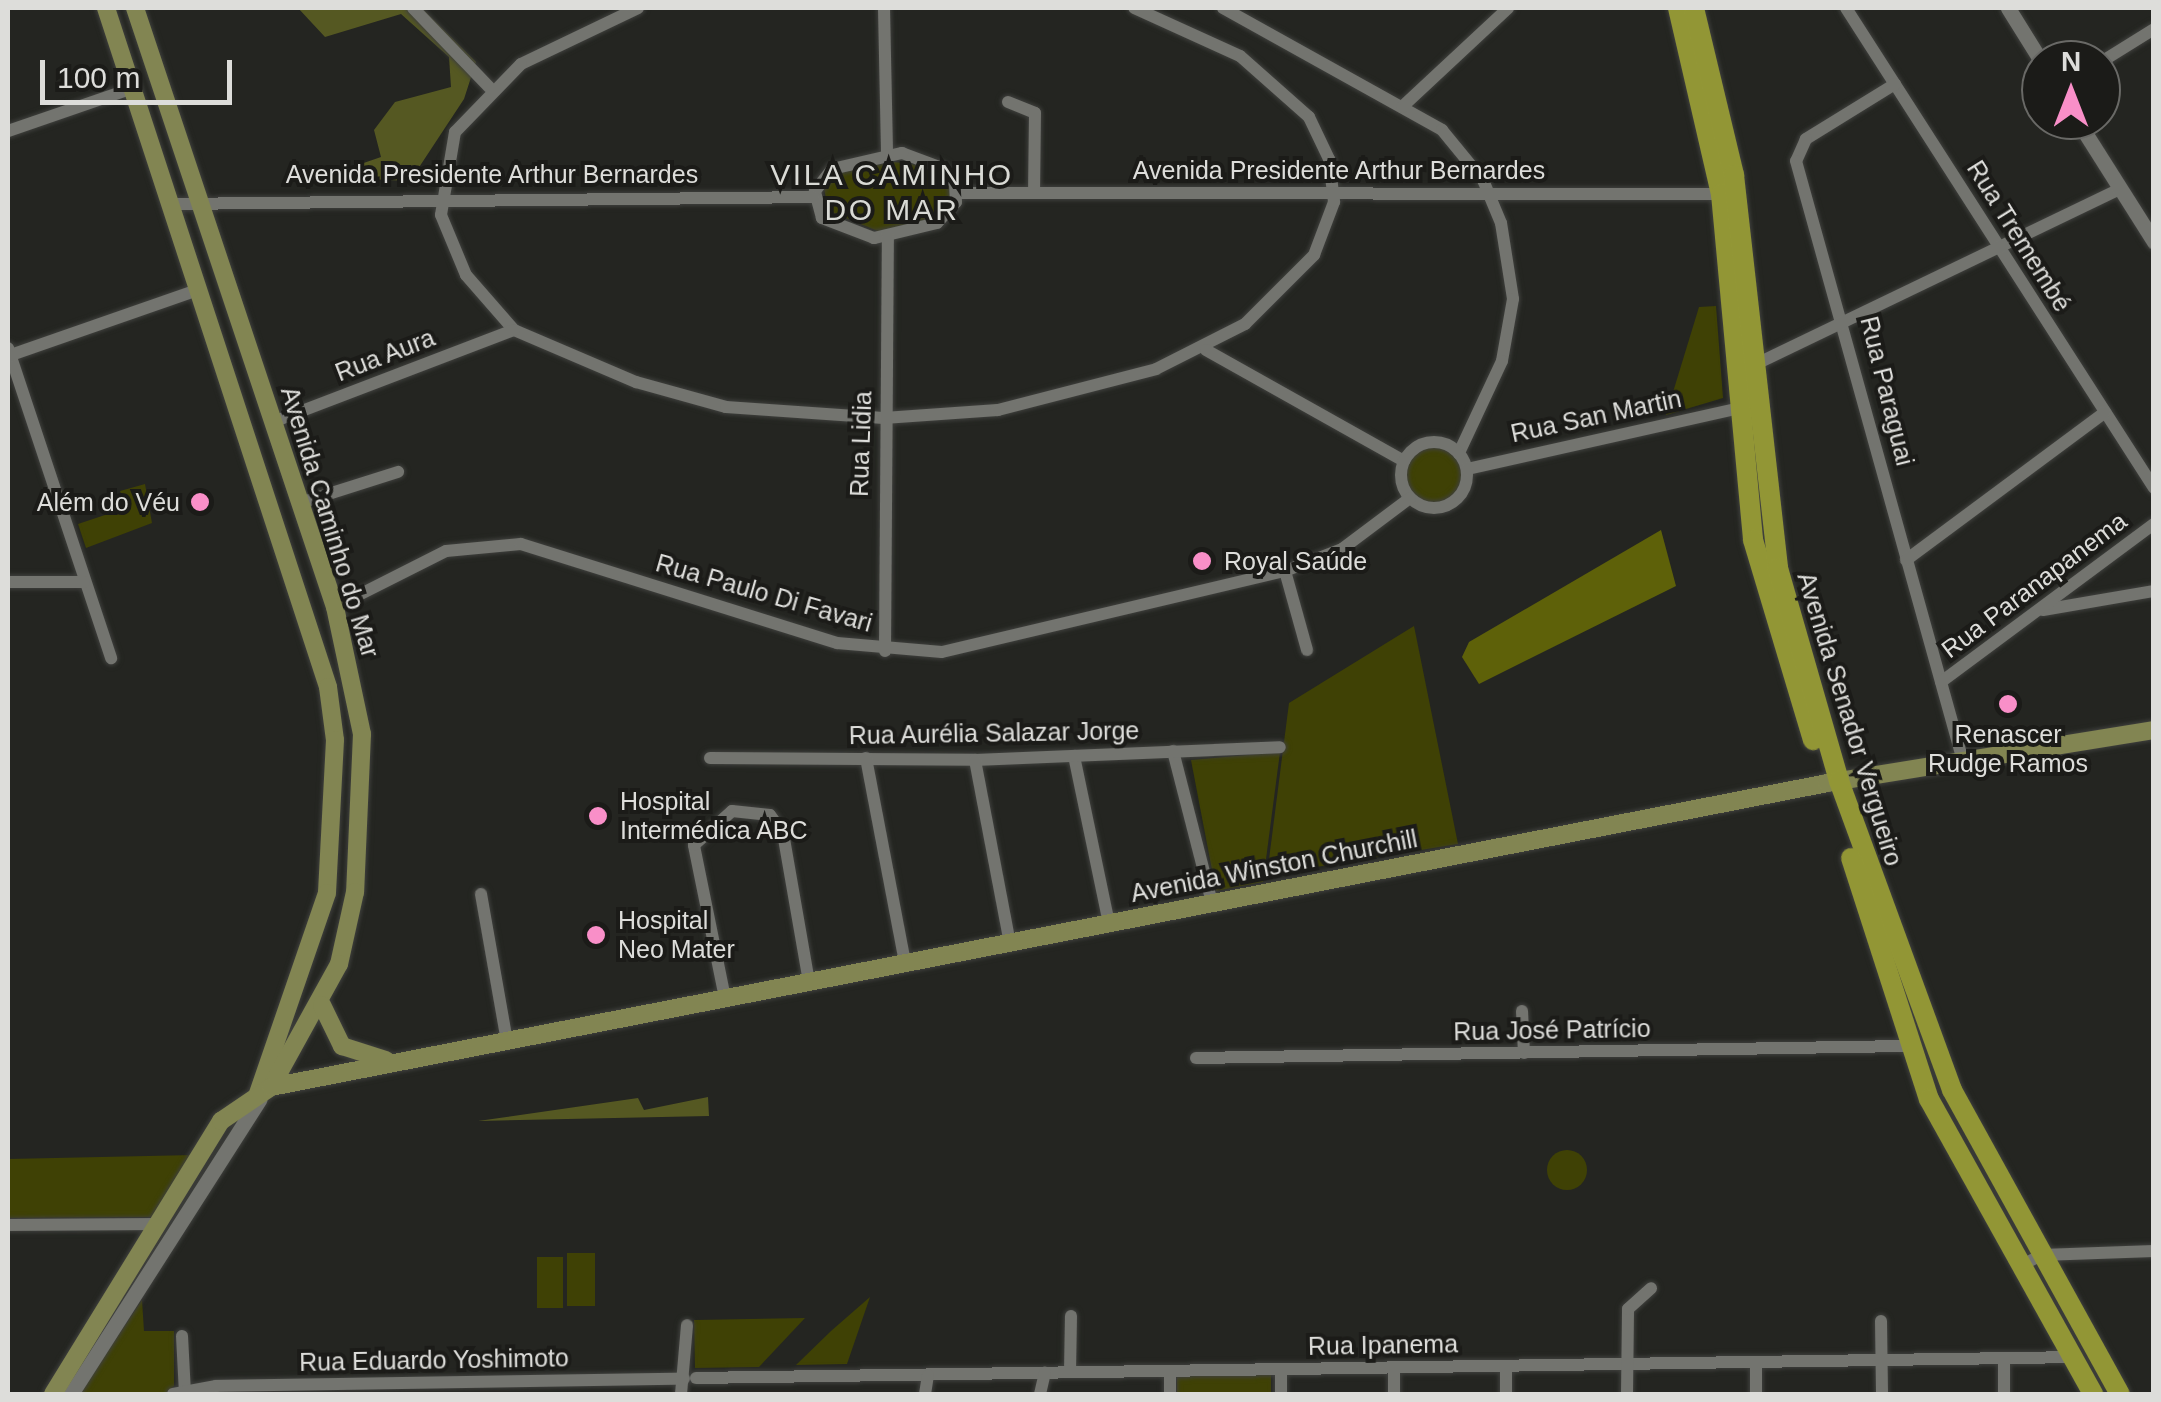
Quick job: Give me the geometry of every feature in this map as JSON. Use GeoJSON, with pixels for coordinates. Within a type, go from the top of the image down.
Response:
{"type":"FeatureCollection","features":[{"type":"Feature","properties":{"kind":"main road","name":"Avenida Caminho do Mar"},"geometry":{"type":"LineString","coordinates":[[106,8],[328,687],[334,828],[311,956],[262,1095]]}},
{"type":"Feature","properties":{"kind":"main road","name":"Avenida Caminho do Mar"},"geometry":{"type":"LineString","coordinates":[[52,1394],[153,1224],[221,1121],[262,1095],[322,1005],[355,892],[361,829],[362,734],[334,608],[134,8]]}},
{"type":"Feature","properties":{"kind":"main road","name":"Avenida Senador Vergueiro"},"geometry":{"type":"LineString","coordinates":[[1684,8],[1729,199],[1778,568],[1833,782],[1908,1046],[1938,1119],[2120,1394]]}},
{"type":"Feature","properties":{"kind":"main road","name":"Avenida Senador Vergueiro"},"geometry":{"type":"LineString","coordinates":[[1729,199],[1736,409],[1753,540],[1833,782],[1925,1029],[2032,1260],[2070,1357],[2093,1394]]}},
{"type":"Feature","properties":{"kind":"main road"},"geometry":{"type":"LineString","coordinates":[[1732,334],[1754,365]]}},
{"type":"Feature","properties":{"kind":"main road"},"geometry":{"type":"LineString","coordinates":[[1736,409],[1756,418]]}},
{"type":"Feature","properties":{"kind":"main road"},"geometry":{"type":"LineString","coordinates":[[298,592],[309,608],[334,608]]}},
{"type":"Feature","properties":{"kind":"main road","name":"Avenida Winston Churchill"},"geometry":{"type":"LineString","coordinates":[[262,1095],[324,1077],[1833,782],[2154,730]]}},
{"type":"Feature","properties":{"kind":"main road"},"geometry":{"type":"LineString","coordinates":[[322,1005],[337,1041],[338,1062],[324,1077]]}},
{"type":"Feature","properties":{"kind":"main road","name":"Avenida Winston Churchill"},"geometry":{"type":"LineString","coordinates":[[337,1041],[361,1056],[406,1061]]}},
{"type":"Feature","properties":{"kind":"street"},"geometry":{"type":"LineString","coordinates":[[413,8],[489,87]]}},
{"type":"Feature","properties":{"kind":"street"},"geometry":{"type":"LineString","coordinates":[[638,8],[489,87],[455,132],[440,196],[453,253],[514,330],[690,400],[884,418],[1040,402],[1206,350],[1297,281],[1326,233],[1334,192],[1322,137],[1283,88],[1215,42],[1134,8]]}},
{"type":"Feature","properties":{"kind":"street"},"geometry":{"type":"LineString","coordinates":[[884,8],[886,153]]}},
{"type":"Feature","properties":{"kind":"street"},"geometry":{"type":"LineString","coordinates":[[1223,8],[1452,139],[1488,191],[1507,247],[1510,332],[1459,454]]}},
{"type":"Feature","properties":{"kind":"street"},"geometry":{"type":"LineString","coordinates":[[1402,107],[1508,8]]}},
{"type":"Feature","properties":{"kind":"street","name":"Rua Tremembé"},"geometry":{"type":"LineString","coordinates":[[1846,8],[2154,488]]}},
{"type":"Feature","properties":{"kind":"street"},"geometry":{"type":"LineString","coordinates":[[2008,8],[2028,40]]}},
{"type":"Feature","properties":{"kind":"street"},"geometry":{"type":"LineString","coordinates":[[2121,49],[2154,28]]}},
{"type":"Feature","properties":{"kind":"street","name":"Rua Paraguai"},"geometry":{"type":"LineString","coordinates":[[1895,84],[1796,154],[1846,320],[1906,560],[1964,761]]}},
{"type":"Feature","properties":{"kind":"street"},"geometry":{"type":"LineString","coordinates":[[8,131],[133,88]]}},
{"type":"Feature","properties":{"kind":"street"},"geometry":{"type":"LineString","coordinates":[[1008,102],[1035,113],[1034,192]]}},
{"type":"Feature","properties":{"kind":"street"},"geometry":{"type":"LineString","coordinates":[[2089,140],[2154,242]]}},
{"type":"Feature","properties":{"kind":"street"},"geometry":{"type":"LineString","coordinates":[[886,153],[942,168],[958,193],[937,223],[888,238],[831,225],[814,197],[842,162],[886,153]]}},
{"type":"Feature","properties":{"kind":"street"},"geometry":{"type":"LineString","coordinates":[[1754,365],[2120,189]]}},
{"type":"Feature","properties":{"kind":"street","name":"Avenida Presidente Arthur Bernardes"},"geometry":{"type":"LineString","coordinates":[[958,193],[1488,191],[1729,199]]}},
{"type":"Feature","properties":{"kind":"street","name":"Avenida Presidente Arthur Bernardes"},"geometry":{"type":"LineString","coordinates":[[172,204],[198,198],[814,197]]}},
{"type":"Feature","properties":{"kind":"street","name":"Rua Lidia"},"geometry":{"type":"LineString","coordinates":[[886,651],[884,418],[888,238]]}},
{"type":"Feature","properties":{"kind":"street"},"geometry":{"type":"LineString","coordinates":[[111,658],[8,353],[200,289]]}},
{"type":"Feature","properties":{"kind":"street","name":"Rua Aura"},"geometry":{"type":"LineString","coordinates":[[273,422],[514,330]]}},
{"type":"Feature","properties":{"kind":"street"},"geometry":{"type":"LineString","coordinates":[[1206,350],[1404,461]]}},
{"type":"Feature","properties":{"kind":"street","name":"Rua San Martin"},"geometry":{"type":"LineString","coordinates":[[1467,469],[1736,409]]}},
{"type":"Feature","properties":{"kind":"street"},"geometry":{"type":"LineString","coordinates":[[1906,560],[2105,412]]}},
{"type":"Feature","properties":{"kind":"street"},"geometry":{"type":"LineString","coordinates":[[1426,442],[1459,454],[1467,469],[1453,502],[1431,508],[1410,498],[1404,461],[1426,442]]}},
{"type":"Feature","properties":{"kind":"street"},"geometry":{"type":"LineString","coordinates":[[300,503],[398,472]]}},
{"type":"Feature","properties":{"kind":"street","name":"Rua Paulo Di Favari"},"geometry":{"type":"LineString","coordinates":[[334,608],[446,551],[521,544],[886,651],[976,648],[1285,571],[1342,549],[1410,498]]}},
{"type":"Feature","properties":{"kind":"street","name":"Rua Paranapanema"},"geometry":{"type":"LineString","coordinates":[[1941,682],[2154,524]]}},
{"type":"Feature","properties":{"kind":"street"},"geometry":{"type":"LineString","coordinates":[[1285,571],[1307,650]]}},
{"type":"Feature","properties":{"kind":"street"},"geometry":{"type":"LineString","coordinates":[[8,582],[84,582]]}},
{"type":"Feature","properties":{"kind":"street"},"geometry":{"type":"LineString","coordinates":[[2038,610],[2154,591]]}},
{"type":"Feature","properties":{"kind":"street","name":"Rua Aurélia Salazar Jorge"},"geometry":{"type":"LineString","coordinates":[[710,758],[975,760],[1280,747]]}},
{"type":"Feature","properties":{"kind":"street"},"geometry":{"type":"LineString","coordinates":[[1173,751],[1212,904]]}},
{"type":"Feature","properties":{"kind":"street"},"geometry":{"type":"LineString","coordinates":[[1074,756],[1109,924]]}},
{"type":"Feature","properties":{"kind":"street"},"geometry":{"type":"LineString","coordinates":[[866,758],[905,964]]}},
{"type":"Feature","properties":{"kind":"street"},"geometry":{"type":"LineString","coordinates":[[975,760],[1010,943]]}},
{"type":"Feature","properties":{"kind":"street"},"geometry":{"type":"LineString","coordinates":[[726,998],[694,845],[732,811],[770,816],[783,833],[810,982]]}},
{"type":"Feature","properties":{"kind":"street"},"geometry":{"type":"LineString","coordinates":[[481,894],[507,1041]]}},
{"type":"Feature","properties":{"kind":"street"},"geometry":{"type":"LineString","coordinates":[[1522,1011],[1524,1053]]}},
{"type":"Feature","properties":{"kind":"street","name":"Rua José Patrício"},"geometry":{"type":"LineString","coordinates":[[1196,1058],[1908,1046]]}},
{"type":"Feature","properties":{"kind":"street","name":"Avenida Caminho do Mar"},"geometry":{"type":"LineString","coordinates":[[72,1394],[262,1095]]}},
{"type":"Feature","properties":{"kind":"street"},"geometry":{"type":"LineString","coordinates":[[8,1226],[153,1224]]}},
{"type":"Feature","properties":{"kind":"street"},"geometry":{"type":"LineString","coordinates":[[2032,1260],[2154,1251]]}},
{"type":"Feature","properties":{"kind":"street"},"geometry":{"type":"LineString","coordinates":[[1627,1394],[1628,1309],[1651,1288]]}},
{"type":"Feature","properties":{"kind":"street"},"geometry":{"type":"LineString","coordinates":[[1070,1316],[1070,1372]]}},
{"type":"Feature","properties":{"kind":"street"},"geometry":{"type":"LineString","coordinates":[[1881,1322],[1882,1394]]}},
{"type":"Feature","properties":{"kind":"street"},"geometry":{"type":"LineString","coordinates":[[681,1394],[690,1379],[686,1324]]}},
{"type":"Feature","properties":{"kind":"street"},"geometry":{"type":"LineString","coordinates":[[182,1336],[185,1393]]}},
{"type":"Feature","properties":{"kind":"street","name":"Rua Ipanema"},"geometry":{"type":"LineString","coordinates":[[690,1379],[2070,1357]]}},
{"type":"Feature","properties":{"kind":"street"},"geometry":{"type":"LineString","coordinates":[[2004,1358],[2004,1394]]}},
{"type":"Feature","properties":{"kind":"street"},"geometry":{"type":"LineString","coordinates":[[1756,1362],[1756,1394]]}},
{"type":"Feature","properties":{"kind":"street"},"geometry":{"type":"LineString","coordinates":[[1506,1366],[1506,1394]]}},
{"type":"Feature","properties":{"kind":"street"},"geometry":{"type":"LineString","coordinates":[[1394,1367],[1394,1394]]}},
{"type":"Feature","properties":{"kind":"street"},"geometry":{"type":"LineString","coordinates":[[1280,1369],[1281,1394]]}},
{"type":"Feature","properties":{"kind":"street"},"geometry":{"type":"LineString","coordinates":[[1170,1371],[1170,1394]]}},
{"type":"Feature","properties":{"kind":"street"},"geometry":{"type":"LineString","coordinates":[[1040,1394],[1045,1373]]}},
{"type":"Feature","properties":{"kind":"street"},"geometry":{"type":"LineString","coordinates":[[926,1394],[928,1375]]}},
{"type":"Feature","properties":{"kind":"street","name":"Rua Eduardo Yoshimoto"},"geometry":{"type":"LineString","coordinates":[[185,1393],[587,1387],[690,1379]]}},
{"type":"Feature","properties":{"kind":"shaded area"},"geometry":{"type":"Polygon","coordinates":[[[895,162],[931,167],[952,184],[953,201],[930,223],[880,232],[829,211],[824,189],[841,171],[895,162]]]}},
{"type":"Feature","properties":{"kind":"shaded area"},"geometry":{"type":"Polygon","coordinates":[[[1716,306],[1723,398],[1666,415],[1699,307],[1716,306]]]}},
{"type":"Feature","properties":{"kind":"shaded area"},"geometry":{"type":"Polygon","coordinates":[[[1434,444],[1456,453],[1465,475],[1456,497],[1434,506],[1412,497],[1403,475],[1412,453],[1434,444]]]}},
{"type":"Feature","properties":{"kind":"shaded area"},"geometry":{"type":"Polygon","coordinates":[[[145,484],[152,523],[86,548],[78,524],[126,508],[120,491],[145,484]]]}},
{"type":"Feature","properties":{"kind":"shaded area"},"geometry":{"type":"Polygon","coordinates":[[[1661,530],[1676,586],[1479,684],[1462,657],[1469,642],[1661,530]]]}},
{"type":"Feature","properties":{"kind":"shaded area"},"geometry":{"type":"Polygon","coordinates":[[[1414,626],[1458,844],[1267,875],[1289,703],[1414,626]]]}},
{"type":"Feature","properties":{"kind":"shaded area"},"geometry":{"type":"Polygon","coordinates":[[[1280,752],[1263,882],[1216,891],[1191,760],[1280,752]]]}},
{"type":"Feature","properties":{"kind":"shaded area"},"geometry":{"type":"Polygon","coordinates":[[[1567,1150],[1581,1156],[1587,1170],[1581,1184],[1567,1190],[1553,1184],[1547,1170],[1553,1156],[1567,1150]]]}},
{"type":"Feature","properties":{"kind":"shaded area"},"geometry":{"type":"Polygon","coordinates":[[[194,1155],[154,1217],[8,1218],[8,1159],[194,1155]]]}},
{"type":"Feature","properties":{"kind":"shaded area"},"geometry":{"type":"Polygon","coordinates":[[[567,1253],[595,1253],[595,1306],[567,1306],[567,1253]]]}},
{"type":"Feature","properties":{"kind":"shaded area"},"geometry":{"type":"Polygon","coordinates":[[[537,1257],[563,1257],[563,1308],[537,1308],[537,1257]]]}},
{"type":"Feature","properties":{"kind":"shaded area"},"geometry":{"type":"Polygon","coordinates":[[[870,1297],[847,1364],[796,1365],[831,1331],[870,1297]]]}},
{"type":"Feature","properties":{"kind":"shaded area"},"geometry":{"type":"Polygon","coordinates":[[[142,1300],[144,1331],[174,1331],[174,1386],[165,1394],[79,1394],[142,1300]]]}},
{"type":"Feature","properties":{"kind":"shaded area"},"geometry":{"type":"Polygon","coordinates":[[[805,1318],[759,1367],[695,1368],[694,1320],[805,1318]]]}},
{"type":"Feature","properties":{"kind":"shaded area"},"geometry":{"type":"Polygon","coordinates":[[[1177,1375],[1271,1375],[1271,1394],[1177,1394],[1177,1375]]]}},
{"type":"Feature","properties":{"kind":"green space"},"geometry":{"type":"Polygon","coordinates":[[[298,8],[422,8],[476,62],[464,99],[410,181],[323,177],[381,157],[374,130],[395,102],[451,87],[449,57],[401,14],[325,37],[298,8]]]}},
{"type":"Feature","properties":{"kind":"green space"},"geometry":{"type":"Polygon","coordinates":[[[708,1097],[709,1116],[478,1121],[638,1098],[644,1110],[708,1097]]]}},
{"type":"Feature","properties":{"kind":"place","name":"Além do Véu"},"geometry":{"type":"Point","coordinates":[200,502]}},
{"type":"Feature","properties":{"kind":"place","name":"Royal Saúde"},"geometry":{"type":"Point","coordinates":[1202,561]}},
{"type":"Feature","properties":{"kind":"place","name":"Renascer Rudge Ramos"},"geometry":{"type":"Point","coordinates":[2008,704]}},
{"type":"Feature","properties":{"kind":"place","name":"Hospital Intermédica ABC"},"geometry":{"type":"Point","coordinates":[598,816]}},
{"type":"Feature","properties":{"kind":"place","name":"Hospital Neo Mater"},"geometry":{"type":"Point","coordinates":[596,935]}},
{"type":"Feature","properties":{"kind":"district","name":"VILA CAMINHO DO MAR"},"geometry":{"type":"Point","coordinates":[892,192]}}]}
